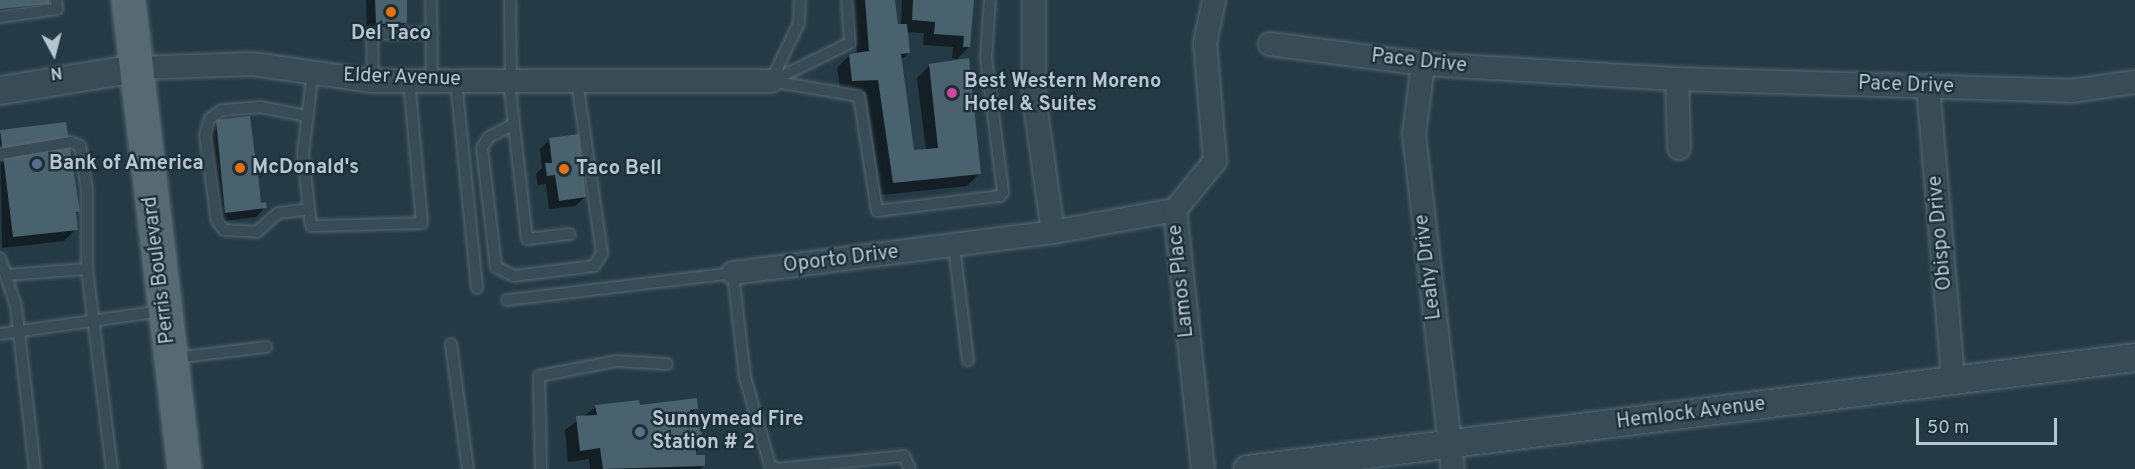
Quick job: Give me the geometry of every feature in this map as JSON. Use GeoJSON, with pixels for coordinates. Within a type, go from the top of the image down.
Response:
{"type":"FeatureCollection","features":[{"type":"Feature","properties":{"kind":"main road","name":"Perris Boulevard"},"geometry":{"type":"LineString","coordinates":[[128,0],[184,469]]}},
{"type":"Feature","properties":{"kind":"street"},"geometry":{"type":"LineString","coordinates":[[1034,0],[1034,97],[1053,232]]}},
{"type":"Feature","properties":{"kind":"street","name":"Lamos Place"},"geometry":{"type":"LineString","coordinates":[[1203,469],[1175,210],[1215,161],[1205,43],[1214,0]]}},
{"type":"Feature","properties":{"kind":"street","name":"Pace Drive"},"geometry":{"type":"LineString","coordinates":[[1270,44],[1423,64],[1677,79],[2071,91],[2135,82]]}},
{"type":"Feature","properties":{"kind":"street","name":"Elder Avenue"},"geometry":{"type":"LineString","coordinates":[[0,90],[136,68],[253,64],[373,81],[771,81]]}},
{"type":"Feature","properties":{"kind":"street","name":"Leahy Drive"},"geometry":{"type":"LineString","coordinates":[[1423,64],[1414,134],[1452,457]]}},
{"type":"Feature","properties":{"kind":"street"},"geometry":{"type":"LineString","coordinates":[[1677,79],[1679,148]]}},
{"type":"Feature","properties":{"kind":"street","name":"Obispo Drive"},"geometry":{"type":"LineString","coordinates":[[1928,86],[1953,380]]}},
{"type":"Feature","properties":{"kind":"street","name":"Oporto Drive"},"geometry":{"type":"LineString","coordinates":[[733,273],[1053,232],[1175,210]]}},
{"type":"Feature","properties":{"kind":"street","name":"Hemlock Avenue"},"geometry":{"type":"LineString","coordinates":[[1247,469],[1452,457],[1953,380],[2135,357]]}},
{"type":"Feature","properties":{"kind":"lane"},"geometry":{"type":"LineString","coordinates":[[0,17],[57,9],[56,0]]}},
{"type":"Feature","properties":{"kind":"lane"},"geometry":{"type":"LineString","coordinates":[[431,0],[432,81]]}},
{"type":"Feature","properties":{"kind":"lane"},"geometry":{"type":"LineString","coordinates":[[510,0],[512,125],[526,239],[570,234]]}},
{"type":"Feature","properties":{"kind":"lane"},"geometry":{"type":"LineString","coordinates":[[771,81],[799,23],[800,0]]}},
{"type":"Feature","properties":{"kind":"lane"},"geometry":{"type":"LineString","coordinates":[[771,81],[850,43],[847,0]]}},
{"type":"Feature","properties":{"kind":"lane"},"geometry":{"type":"LineString","coordinates":[[771,81],[859,96],[877,211],[1000,196],[1003,192],[986,58],[990,0]]}},
{"type":"Feature","properties":{"kind":"lane"},"geometry":{"type":"LineString","coordinates":[[373,81],[372,34],[432,33]]}},
{"type":"Feature","properties":{"kind":"lane"},"geometry":{"type":"LineString","coordinates":[[313,72],[303,154],[311,226],[422,223],[409,81]]}},
{"type":"Feature","properties":{"kind":"lane"},"geometry":{"type":"LineString","coordinates":[[456,81],[477,288]]}},
{"type":"Feature","properties":{"kind":"lane"},"geometry":{"type":"LineString","coordinates":[[512,125],[488,138],[482,148],[496,267],[514,276],[594,266],[602,253],[577,81]]}},
{"type":"Feature","properties":{"kind":"lane"},"geometry":{"type":"LineString","coordinates":[[306,116],[260,107],[222,110],[210,118],[205,135],[218,221],[224,230],[257,232],[278,213],[309,209]]}},
{"type":"Feature","properties":{"kind":"lane"},"geometry":{"type":"LineString","coordinates":[[0,154],[71,142],[80,146],[87,190],[87,269],[112,469]]}},
{"type":"Feature","properties":{"kind":"lane"},"geometry":{"type":"LineString","coordinates":[[954,246],[968,360]]}},
{"type":"Feature","properties":{"kind":"lane"},"geometry":{"type":"LineString","coordinates":[[0,258],[7,275],[18,332],[35,469]]}},
{"type":"Feature","properties":{"kind":"lane"},"geometry":{"type":"LineString","coordinates":[[7,275],[87,269]]}},
{"type":"Feature","properties":{"kind":"lane"},"geometry":{"type":"LineString","coordinates":[[733,273],[745,376],[770,465],[776,469],[904,456],[910,469]]}},
{"type":"Feature","properties":{"kind":"lane","name":"Oporto Drive"},"geometry":{"type":"LineString","coordinates":[[507,300],[733,273]]}},
{"type":"Feature","properties":{"kind":"lane"},"geometry":{"type":"LineString","coordinates":[[0,334],[165,310]]}},
{"type":"Feature","properties":{"kind":"lane"},"geometry":{"type":"LineString","coordinates":[[450,344],[468,469]]}},
{"type":"Feature","properties":{"kind":"lane"},"geometry":{"type":"LineString","coordinates":[[171,358],[266,347]]}},
{"type":"Feature","properties":{"kind":"lane"},"geometry":{"type":"LineString","coordinates":[[540,469],[539,376],[616,361],[667,364]]}},
{"type":"Feature","properties":{"kind":"building"},"geometry":{"type":"Polygon","coordinates":[[[0,0],[49,0],[49,4],[0,9],[0,0]]]}},
{"type":"Feature","properties":{"kind":"building","name":"Del Taco"},"geometry":{"type":"Polygon","coordinates":[[[375,0],[407,0],[407,23],[376,24],[375,0]]]}},
{"type":"Feature","properties":{"kind":"building","name":"Best Western Moreno Hotel & Suites"},"geometry":{"type":"Polygon","coordinates":[[[865,0],[895,0],[898,24],[907,24],[910,53],[901,54],[914,150],[938,148],[929,64],[969,58],[981,174],[893,183],[878,80],[852,81],[849,54],[869,51],[865,0]]]}},
{"type":"Feature","properties":{"kind":"building","name":"Best Western Moreno Hotel & Suites"},"geometry":{"type":"Polygon","coordinates":[[[913,0],[974,0],[970,47],[963,47],[964,36],[934,34],[935,22],[912,20],[913,0]]]}},
{"type":"Feature","properties":{"kind":"building","name":"McDonald's"},"geometry":{"type":"Polygon","coordinates":[[[250,116],[256,163],[261,162],[262,173],[258,173],[261,203],[266,202],[267,208],[225,213],[216,120],[250,116]]]}},
{"type":"Feature","properties":{"kind":"building","name":"Bank of America"},"geometry":{"type":"Polygon","coordinates":[[[66,122],[80,212],[76,212],[78,230],[13,237],[0,130],[66,122]]]}},
{"type":"Feature","properties":{"kind":"building","name":"Taco Bell"},"geometry":{"type":"Polygon","coordinates":[[[579,134],[586,197],[559,201],[555,175],[547,176],[545,163],[552,163],[549,138],[579,134]]]}},
{"type":"Feature","properties":{"kind":"building","name":"Sunnymead Fire Station # 2"},"geometry":{"type":"Polygon","coordinates":[[[697,398],[698,409],[690,410],[692,418],[699,417],[704,447],[696,448],[696,455],[705,455],[705,466],[603,469],[600,448],[580,451],[576,416],[597,415],[595,405],[639,400],[640,405],[697,398]]]}},
{"type":"Feature","properties":{"kind":"place","name":"Del Taco"},"geometry":{"type":"Point","coordinates":[391,12]}},
{"type":"Feature","properties":{"kind":"place","name":"Best Western Moreno Hotel & Suites"},"geometry":{"type":"Point","coordinates":[952,93]}},
{"type":"Feature","properties":{"kind":"place","name":"Bank of America"},"geometry":{"type":"Point","coordinates":[37,164]}},
{"type":"Feature","properties":{"kind":"place","name":"McDonald's"},"geometry":{"type":"Point","coordinates":[240,168]}},
{"type":"Feature","properties":{"kind":"place","name":"Taco Bell"},"geometry":{"type":"Point","coordinates":[564,169]}},
{"type":"Feature","properties":{"kind":"place","name":"Sunnymead Fire Station # 2"},"geometry":{"type":"Point","coordinates":[640,432]}}]}
